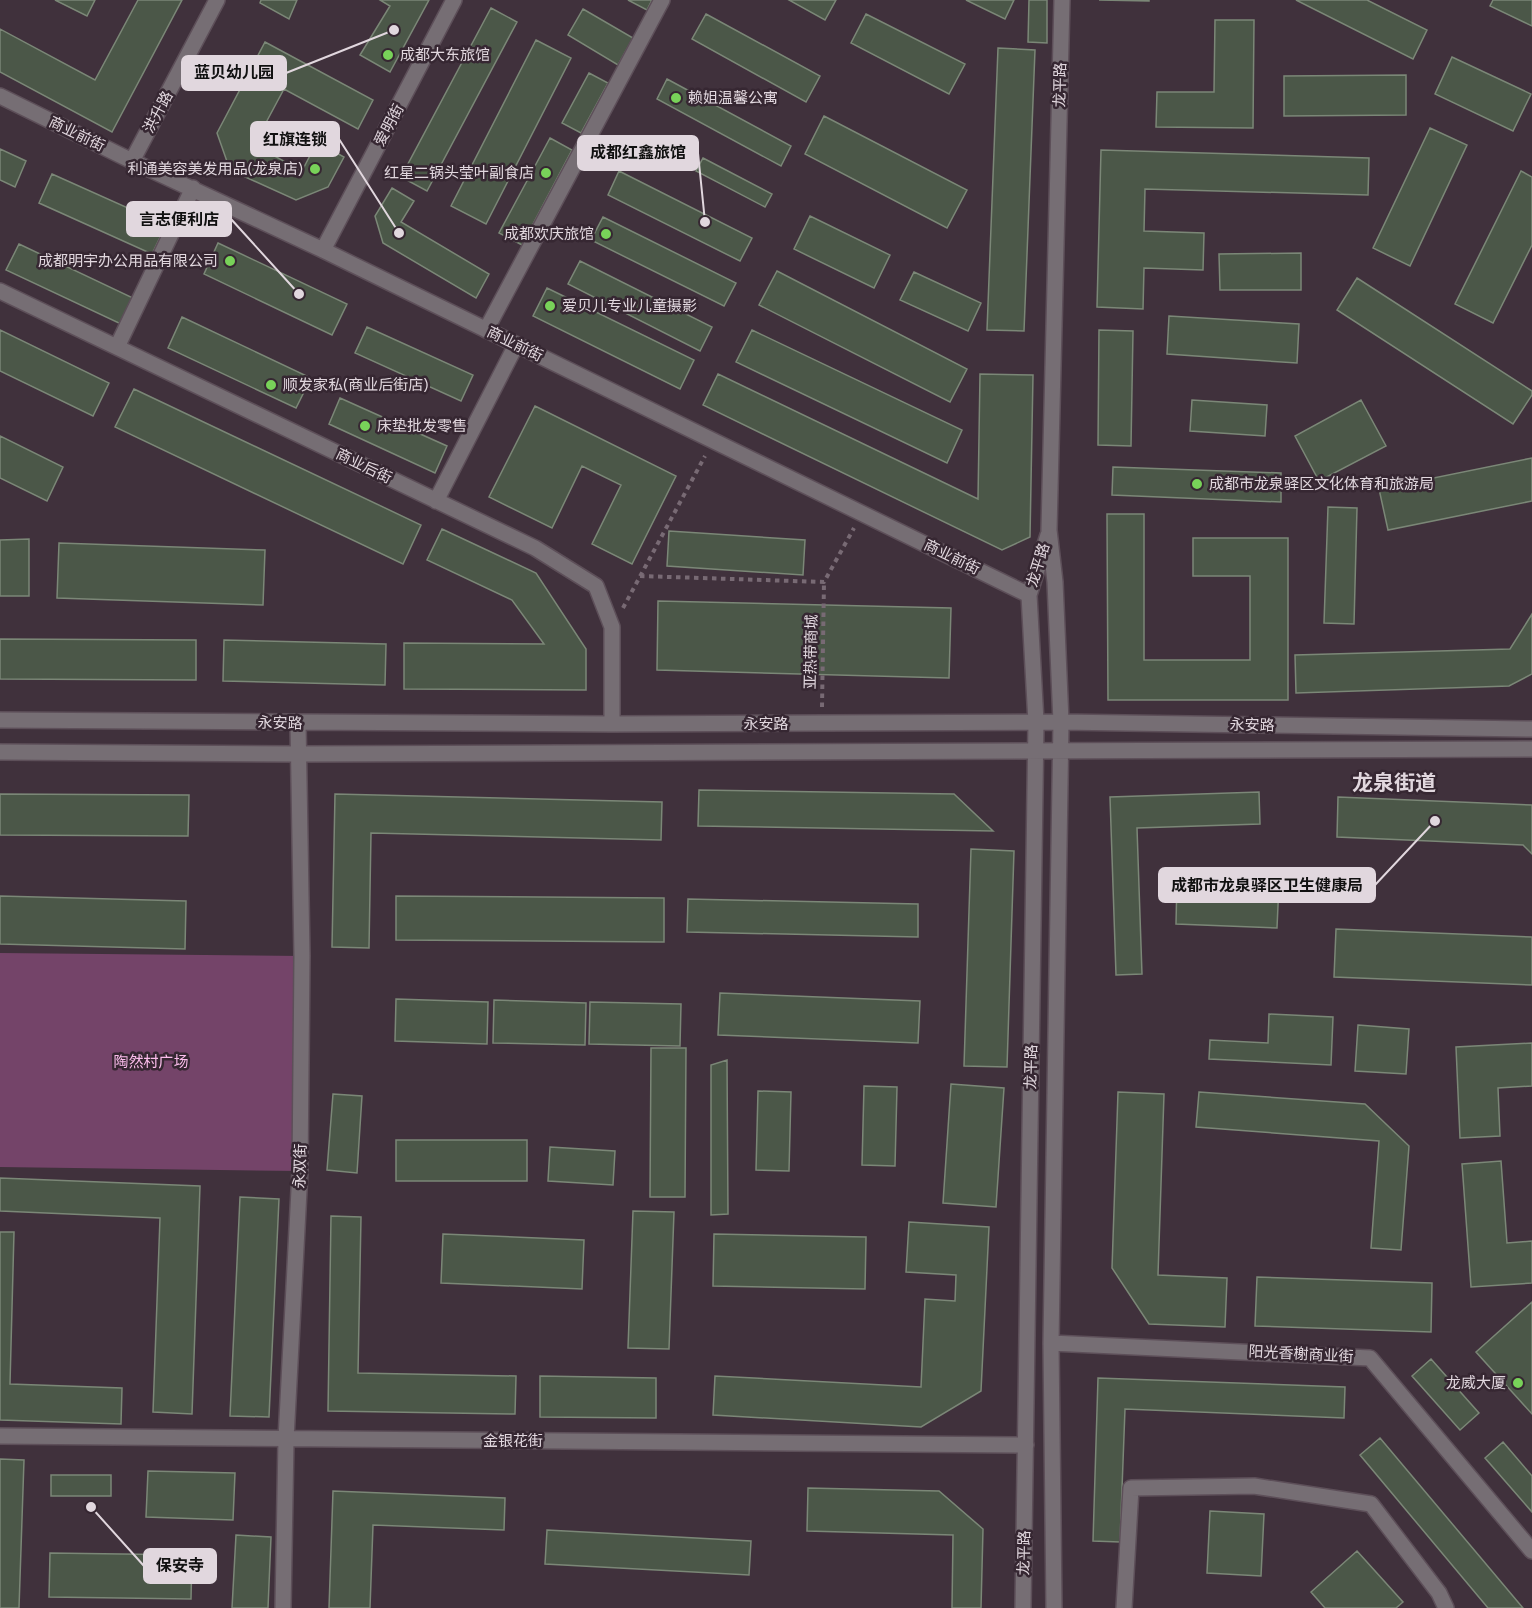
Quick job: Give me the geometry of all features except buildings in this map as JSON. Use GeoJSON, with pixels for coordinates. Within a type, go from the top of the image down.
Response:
{"type":"FeatureCollection","features":[{"type":"Feature","properties":{"kind":"street","name":"洪升路"},"geometry":{"type":"LineString","coordinates":[[132,161],[217,0]]}},
{"type":"Feature","properties":{"kind":"street","name":"爱明街"},"geometry":{"type":"LineString","coordinates":[[323,250],[454,0]]}},
{"type":"Feature","properties":{"kind":"street"},"geometry":{"type":"LineString","coordinates":[[486,330],[662,0]]}},
{"type":"Feature","properties":{"kind":"street","name":"龙平路"},"geometry":{"type":"LineString","coordinates":[[1054,1608],[1051,1342],[1061,722],[1055,582],[1049,530],[1062,0]]}},
{"type":"Feature","properties":{"kind":"street","name":"商业前街"},"geometry":{"type":"LineString","coordinates":[[0,96],[132,161],[323,250],[1029,595]]}},
{"type":"Feature","properties":{"kind":"street"},"geometry":{"type":"LineString","coordinates":[[117,347],[193,188]]}},
{"type":"Feature","properties":{"kind":"street","name":"商业后街"},"geometry":{"type":"LineString","coordinates":[[0,291],[535,548],[596,586],[612,627],[612,724]]}},
{"type":"Feature","properties":{"kind":"street"},"geometry":{"type":"LineString","coordinates":[[436,501],[516,345]]}},
{"type":"Feature","properties":{"kind":"street","name":"龙平路"},"geometry":{"type":"LineString","coordinates":[[1023,1608],[1036,722],[1029,595],[1049,530]]}},
{"type":"Feature","properties":{"kind":"street","name":"永安路"},"geometry":{"type":"LineString","coordinates":[[0,720],[612,724],[1061,722],[1532,729]]}},
{"type":"Feature","properties":{"kind":"street","name":"永双街"},"geometry":{"type":"LineString","coordinates":[[283,1608],[286,1439],[300,1171],[302,956],[298,723]]}},
{"type":"Feature","properties":{"kind":"street"},"geometry":{"type":"LineString","coordinates":[[0,752],[298,754],[1532,749]]}},
{"type":"Feature","properties":{"kind":"street","name":"阳光香榭商业街"},"geometry":{"type":"LineString","coordinates":[[1051,1342],[1370,1358],[1532,1551]]}},
{"type":"Feature","properties":{"kind":"street","name":"金银花街"},"geometry":{"type":"LineString","coordinates":[[0,1436],[1026,1445]]}},
{"type":"Feature","properties":{"kind":"street"},"geometry":{"type":"LineString","coordinates":[[1124,1608],[1131,1488],[1254,1486],[1371,1504],[1439,1593],[1446,1608]]}},
{"type":"Feature","properties":{"kind":"path"},"geometry":{"type":"LineString","coordinates":[[612,627],[713,441]]}},
{"type":"Feature","properties":{"kind":"path"},"geometry":{"type":"LineString","coordinates":[[640,576],[824,582],[862,513]]}},
{"type":"Feature","properties":{"kind":"path","name":"亚热带商城"},"geometry":{"type":"LineString","coordinates":[[822,723],[824,582]]}},
{"type":"Feature","properties":{"kind":"green space","name":"陶然村广场"},"geometry":{"type":"Polygon","coordinates":[[[0,953],[302,956],[300,1171],[0,1167],[0,953]]]}},
{"type":"Feature","properties":{"kind":"place","name":"蓝贝幼儿园"},"geometry":{"type":"Point","coordinates":[394,30]}},
{"type":"Feature","properties":{"kind":"place","name":"成都大东旅馆"},"geometry":{"type":"Point","coordinates":[388,55]}},
{"type":"Feature","properties":{"kind":"place","name":"赖姐温馨公寓"},"geometry":{"type":"Point","coordinates":[676,98]}},
{"type":"Feature","properties":{"kind":"place","name":"利通美容美发用品(龙泉店)"},"geometry":{"type":"Point","coordinates":[315,169]}},
{"type":"Feature","properties":{"kind":"place","name":"红星二锅头莹叶副食店"},"geometry":{"type":"Point","coordinates":[546,173]}},
{"type":"Feature","properties":{"kind":"place","name":"成都红鑫旅馆"},"geometry":{"type":"Point","coordinates":[705,222]}},
{"type":"Feature","properties":{"kind":"place","name":"红旗连锁"},"geometry":{"type":"Point","coordinates":[399,233]}},
{"type":"Feature","properties":{"kind":"place","name":"成都欢庆旅馆"},"geometry":{"type":"Point","coordinates":[606,234]}},
{"type":"Feature","properties":{"kind":"place","name":"成都明宇办公用品有限公司"},"geometry":{"type":"Point","coordinates":[230,261]}},
{"type":"Feature","properties":{"kind":"place","name":"言志便利店"},"geometry":{"type":"Point","coordinates":[299,294]}},
{"type":"Feature","properties":{"kind":"place","name":"爱贝儿专业儿童摄影"},"geometry":{"type":"Point","coordinates":[550,306]}},
{"type":"Feature","properties":{"kind":"place","name":"顺发家私(商业后街店)"},"geometry":{"type":"Point","coordinates":[271,385]}},
{"type":"Feature","properties":{"kind":"place","name":"床垫批发零售"},"geometry":{"type":"Point","coordinates":[365,426]}},
{"type":"Feature","properties":{"kind":"place","name":"成都市龙泉驿区文化体育和旅游局"},"geometry":{"type":"Point","coordinates":[1197,484]}},
{"type":"Feature","properties":{"kind":"place","name":"成都市龙泉驿区卫生健康局"},"geometry":{"type":"Point","coordinates":[1435,821]}},
{"type":"Feature","properties":{"kind":"place","name":"龙威大厦"},"geometry":{"type":"Point","coordinates":[1518,1383]}},
{"type":"Feature","properties":{"kind":"place","name":"保安寺"},"geometry":{"type":"Point","coordinates":[91,1507]}},
{"type":"Feature","properties":{"kind":"district","name":"龙泉街道"},"geometry":{"type":"Point","coordinates":[1394,783]}}]}
